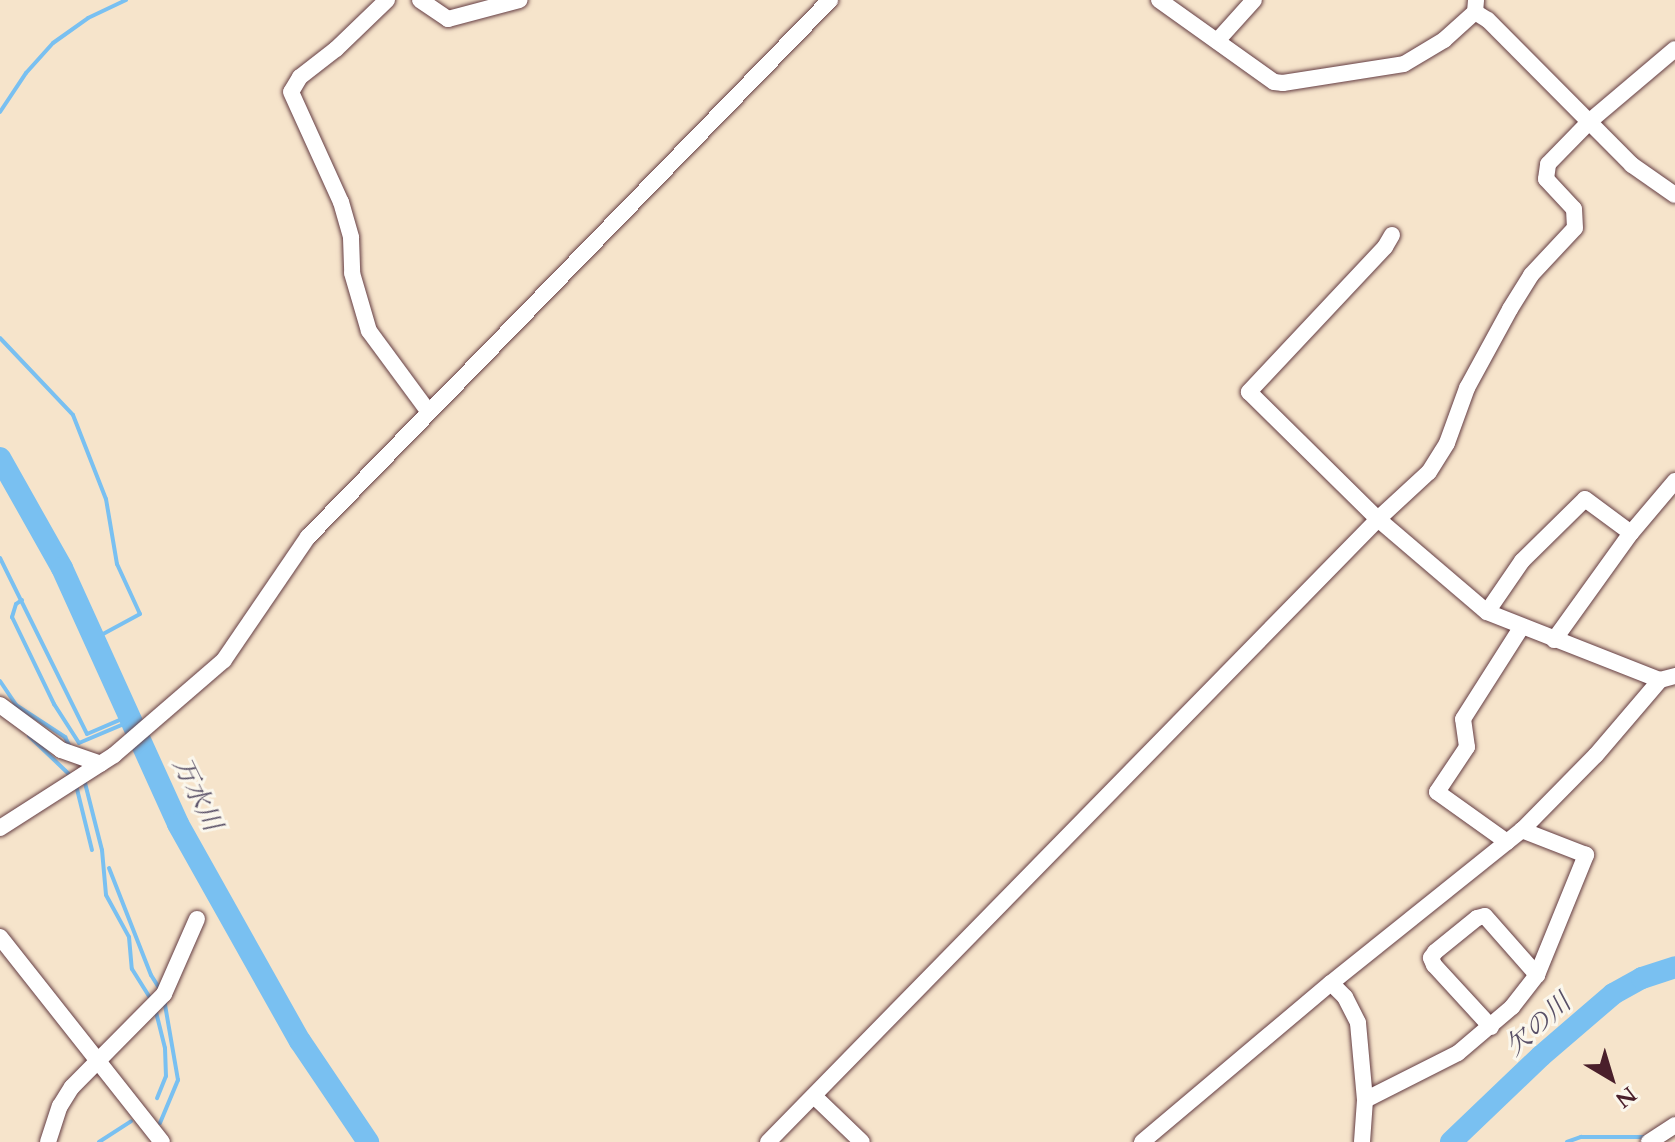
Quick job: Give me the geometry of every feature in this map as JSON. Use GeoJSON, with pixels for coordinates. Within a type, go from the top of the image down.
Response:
{"type":"FeatureCollection","features":[{"type":"Feature","properties":{"kind":"street"},"geometry":{"type":"LineString","coordinates":[[387,0],[336,49],[300,77],[291,92],[341,202],[351,238],[352,273],[369,331],[428,411]]}},
{"type":"Feature","properties":{"kind":"street"},"geometry":{"type":"LineString","coordinates":[[420,0],[448,19],[520,0]]}},
{"type":"Feature","properties":{"kind":"street"},"geometry":{"type":"LineString","coordinates":[[0,828],[102,763],[224,660],[308,537],[830,0]]}},
{"type":"Feature","properties":{"kind":"street"},"geometry":{"type":"LineString","coordinates":[[1159,0],[1274,82],[1297,82],[1404,64],[1423,56],[1476,6],[1632,165],[1675,195]]}},
{"type":"Feature","properties":{"kind":"street"},"geometry":{"type":"LineString","coordinates":[[1217,41],[1254,0]]}},
{"type":"Feature","properties":{"kind":"street"},"geometry":{"type":"LineString","coordinates":[[768,1142],[1378,519],[1429,472],[1447,443],[1467,388],[1510,309],[1531,275],[1575,228],[1574,209],[1546,179],[1544,172],[1590,121],[1675,49]]}},
{"type":"Feature","properties":{"kind":"street"},"geometry":{"type":"LineString","coordinates":[[1142,1142],[1331,983],[1522,830],[1667,678],[1521,628],[1487,612],[1378,519],[1249,392],[1385,247],[1392,235]]}},
{"type":"Feature","properties":{"kind":"street"},"geometry":{"type":"LineString","coordinates":[[1554,640],[1631,533],[1675,481]]}},
{"type":"Feature","properties":{"kind":"street"},"geometry":{"type":"LineString","coordinates":[[1487,612],[1522,561],[1585,499],[1631,533]]}},
{"type":"Feature","properties":{"kind":"street"},"geometry":{"type":"LineString","coordinates":[[1507,842],[1437,792],[1467,747],[1463,719],[1521,628]]}},
{"type":"Feature","properties":{"kind":"street"},"geometry":{"type":"LineString","coordinates":[[0,705],[61,750],[102,763]]}},
{"type":"Feature","properties":{"kind":"street"},"geometry":{"type":"LineString","coordinates":[[1365,1100],[1458,1053],[1512,1007],[1537,975],[1586,855],[1522,830]]}},
{"type":"Feature","properties":{"kind":"street"},"geometry":{"type":"LineString","coordinates":[[1491,1027],[1434,965],[1431,958],[1435,952],[1477,918],[1485,916],[1537,975]]}},
{"type":"Feature","properties":{"kind":"street"},"geometry":{"type":"LineString","coordinates":[[48,1142],[60,1106],[97,1059],[157,999],[197,919]]}},
{"type":"Feature","properties":{"kind":"street"},"geometry":{"type":"LineString","coordinates":[[0,937],[162,1142]]}},
{"type":"Feature","properties":{"kind":"street"},"geometry":{"type":"LineString","coordinates":[[1331,983],[1345,997],[1358,1023],[1365,1100],[1362,1142]]}},
{"type":"Feature","properties":{"kind":"street"},"geometry":{"type":"LineString","coordinates":[[814,1096],[862,1142]]}},
{"type":"Feature","properties":{"kind":"street"},"geometry":{"type":"LineString","coordinates":[[1654,1138],[1675,1125]]}},
{"type":"Feature","properties":{"kind":"waterway"},"geometry":{"type":"LineString","coordinates":[[0,112],[26,73],[53,43],[88,18],[126,0]]}},
{"type":"Feature","properties":{"kind":"waterway"},"geometry":{"type":"LineString","coordinates":[[0,338],[73,415],[106,499],[117,564],[140,614],[94,639]]}},
{"type":"Feature","properties":{"kind":"waterway","name":"万水川"},"geometry":{"type":"LineString","coordinates":[[0,458],[62,568],[178,824],[300,1041],[368,1142]]}},
{"type":"Feature","properties":{"kind":"waterway"},"geometry":{"type":"LineString","coordinates":[[0,558],[87,734],[129,716]]}},
{"type":"Feature","properties":{"kind":"waterway"},"geometry":{"type":"LineString","coordinates":[[22,600],[16,604],[12,617],[54,704],[79,743],[131,721]]}},
{"type":"Feature","properties":{"kind":"waterway"},"geometry":{"type":"LineString","coordinates":[[0,681],[16,705],[65,737],[71,749]]}},
{"type":"Feature","properties":{"kind":"waterway"},"geometry":{"type":"LineString","coordinates":[[29,736],[72,777]]}},
{"type":"Feature","properties":{"kind":"waterway"},"geometry":{"type":"LineString","coordinates":[[84,779],[102,850],[106,895],[129,937],[132,969],[151,1000]]}},
{"type":"Feature","properties":{"kind":"waterway"},"geometry":{"type":"LineString","coordinates":[[76,785],[92,850]]}},
{"type":"Feature","properties":{"kind":"waterway"},"geometry":{"type":"LineString","coordinates":[[109,868],[151,975],[161,991]]}},
{"type":"Feature","properties":{"kind":"waterway","name":"欠の川"},"geometry":{"type":"LineString","coordinates":[[1451,1142],[1541,1056],[1613,994],[1642,978],[1675,967]]}},
{"type":"Feature","properties":{"kind":"waterway"},"geometry":{"type":"LineString","coordinates":[[160,1123],[178,1080],[164,999]]}},
{"type":"Feature","properties":{"kind":"waterway"},"geometry":{"type":"LineString","coordinates":[[155,1008],[165,1048],[166,1076],[157,1098]]}},
{"type":"Feature","properties":{"kind":"waterway"},"geometry":{"type":"LineString","coordinates":[[99,1142],[131,1121]]}},
{"type":"Feature","properties":{"kind":"waterway"},"geometry":{"type":"LineString","coordinates":[[1567,1142],[1581,1137],[1649,1137]]}}]}
